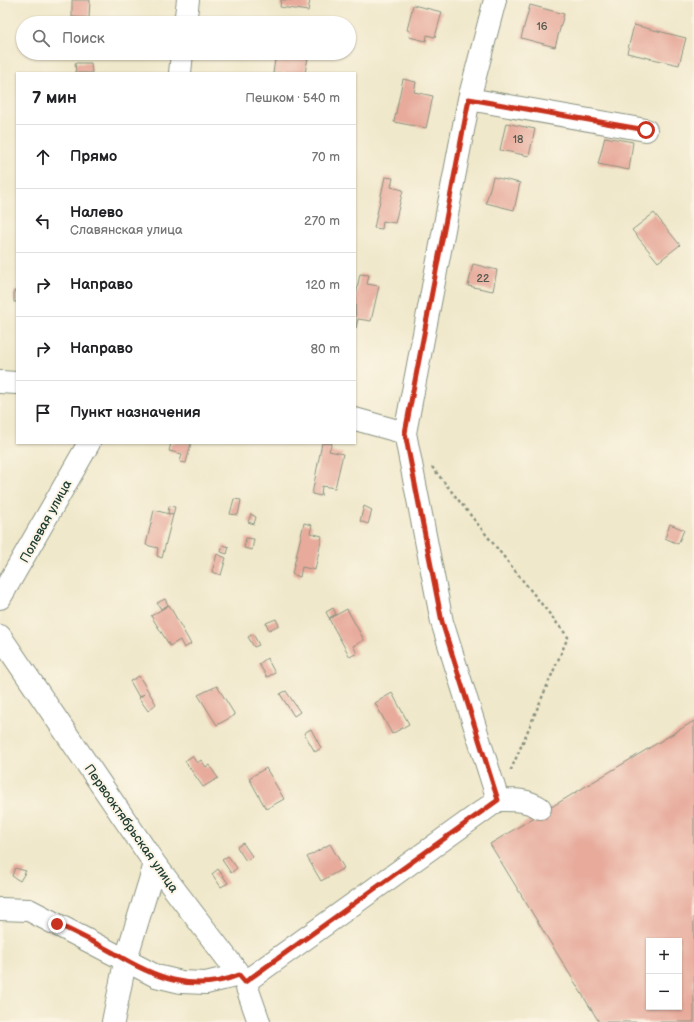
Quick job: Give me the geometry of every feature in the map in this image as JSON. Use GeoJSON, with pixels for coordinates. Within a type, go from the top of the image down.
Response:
{"type":"FeatureCollection","features":[{"type":"Feature","properties":{"kind":"street"},"geometry":{"type":"LineString","coordinates":[[186,16],[188,0]]}},
{"type":"Feature","properties":{"kind":"street"},"geometry":{"type":"LineString","coordinates":[[495,0],[469,99],[405,433],[442,622],[498,800]]}},
{"type":"Feature","properties":{"kind":"street"},"geometry":{"type":"LineString","coordinates":[[180,72],[181,60]]}},
{"type":"Feature","properties":{"kind":"street"},"geometry":{"type":"LineString","coordinates":[[469,99],[646,130]]}},
{"type":"Feature","properties":{"kind":"street"},"geometry":{"type":"LineString","coordinates":[[0,382],[16,383]]}},
{"type":"Feature","properties":{"kind":"street"},"geometry":{"type":"LineString","coordinates":[[356,419],[405,433]]}},
{"type":"Feature","properties":{"kind":"street","name":"Полевая улица"},"geometry":{"type":"LineString","coordinates":[[0,598],[88,444]]}},
{"type":"Feature","properties":{"kind":"street","name":"Первооктябрьская улица"},"geometry":{"type":"LineString","coordinates":[[0,636],[155,864],[242,979],[259,1022]]}},
{"type":"Feature","properties":{"kind":"street"},"geometry":{"type":"LineString","coordinates":[[0,910],[28,910],[88,940],[125,962],[156,976],[181,982],[206,983],[242,979],[498,800],[519,800],[530,802],[540,808]]}},
{"type":"Feature","properties":{"kind":"street"},"geometry":{"type":"LineString","coordinates":[[113,1022],[125,962],[155,864]]}},
{"type":"Feature","properties":{"kind":"path"},"geometry":{"type":"LineString","coordinates":[[430,464],[568,637],[498,800]]}},
{"type":"Feature","properties":{"kind":"building"},"geometry":{"type":"Polygon","coordinates":[[[72,0],[90,0],[89,16],[72,16],[72,0]]]}},
{"type":"Feature","properties":{"kind":"building"},"geometry":{"type":"Polygon","coordinates":[[[281,0],[310,0],[308,11],[280,7],[281,0]]]}},
{"type":"Feature","properties":{"kind":"building"},"geometry":{"type":"Polygon","coordinates":[[[413,5],[442,12],[435,37],[427,35],[426,41],[409,37],[410,31],[407,30],[413,5]]]}},
{"type":"Feature","properties":{"kind":"building"},"geometry":{"type":"Polygon","coordinates":[[[530,5],[564,14],[555,47],[521,38],[530,5]]]}},
{"type":"Feature","properties":{"kind":"building"},"geometry":{"type":"Polygon","coordinates":[[[634,25],[686,38],[679,65],[627,53],[634,25]]]}},
{"type":"Feature","properties":{"kind":"building"},"geometry":{"type":"Polygon","coordinates":[[[275,60],[308,60],[305,72],[273,72],[275,60]]]}},
{"type":"Feature","properties":{"kind":"building"},"geometry":{"type":"Polygon","coordinates":[[[75,63],[91,63],[92,72],[76,72],[75,63]]]}},
{"type":"Feature","properties":{"kind":"building"},"geometry":{"type":"Polygon","coordinates":[[[403,79],[416,82],[414,92],[433,96],[426,128],[394,122],[403,79]]]}},
{"type":"Feature","properties":{"kind":"building"},"geometry":{"type":"Polygon","coordinates":[[[506,123],[535,129],[529,156],[500,150],[506,123]]]}},
{"type":"Feature","properties":{"kind":"building"},"geometry":{"type":"Polygon","coordinates":[[[605,137],[633,142],[629,170],[598,164],[605,137]]]}},
{"type":"Feature","properties":{"kind":"building"},"geometry":{"type":"Polygon","coordinates":[[[385,177],[393,178],[391,187],[403,190],[395,223],[383,221],[382,229],[374,228],[385,177]]]}},
{"type":"Feature","properties":{"kind":"building"},"geometry":{"type":"Polygon","coordinates":[[[493,177],[520,183],[514,210],[486,203],[493,177]]]}},
{"type":"Feature","properties":{"kind":"building"},"geometry":{"type":"Polygon","coordinates":[[[654,213],[680,245],[658,262],[632,230],[654,213]]]}},
{"type":"Feature","properties":{"kind":"building"},"geometry":{"type":"Polygon","coordinates":[[[473,264],[497,270],[493,291],[468,286],[473,264]]]}},
{"type":"Feature","properties":{"kind":"building"},"geometry":{"type":"Polygon","coordinates":[[[360,274],[369,275],[367,284],[379,286],[371,321],[358,319],[356,328],[356,295],[360,274]]]}},
{"type":"Feature","properties":{"kind":"building"},"geometry":{"type":"Polygon","coordinates":[[[14,291],[16,291],[16,302],[14,302],[14,291]]]}},
{"type":"Feature","properties":{"kind":"building"},"geometry":{"type":"Polygon","coordinates":[[[171,444],[191,444],[186,463],[180,462],[182,454],[169,451],[171,444]]]}},
{"type":"Feature","properties":{"kind":"building"},"geometry":{"type":"Polygon","coordinates":[[[322,444],[332,444],[329,451],[343,454],[335,488],[322,486],[321,496],[312,494],[322,444]]]}},
{"type":"Feature","properties":{"kind":"building"},"geometry":{"type":"Polygon","coordinates":[[[234,499],[241,500],[238,515],[230,514],[234,499]]]}},
{"type":"Feature","properties":{"kind":"building"},"geometry":{"type":"Polygon","coordinates":[[[169,506],[175,507],[173,515],[168,513],[169,506]]]}},
{"type":"Feature","properties":{"kind":"building"},"geometry":{"type":"Polygon","coordinates":[[[364,506],[372,510],[368,524],[360,521],[364,506]]]}},
{"type":"Feature","properties":{"kind":"building"},"geometry":{"type":"Polygon","coordinates":[[[154,510],[173,515],[162,558],[157,556],[158,548],[146,545],[154,510]]]}},
{"type":"Feature","properties":{"kind":"building"},"geometry":{"type":"Polygon","coordinates":[[[251,514],[256,517],[254,524],[248,522],[251,514]]]}},
{"type":"Feature","properties":{"kind":"building"},"geometry":{"type":"Polygon","coordinates":[[[304,523],[312,525],[310,533],[322,536],[315,570],[302,567],[300,577],[292,574],[304,523]]]}},
{"type":"Feature","properties":{"kind":"building"},"geometry":{"type":"Polygon","coordinates":[[[670,524],[684,530],[678,544],[665,538],[670,524]]]}},
{"type":"Feature","properties":{"kind":"building"},"geometry":{"type":"Polygon","coordinates":[[[246,538],[254,539],[252,550],[244,548],[246,538]]]}},
{"type":"Feature","properties":{"kind":"building"},"geometry":{"type":"Polygon","coordinates":[[[223,545],[229,547],[227,554],[221,552],[223,545]]]}},
{"type":"Feature","properties":{"kind":"building"},"geometry":{"type":"Polygon","coordinates":[[[217,554],[226,558],[221,575],[212,572],[217,554]]]}},
{"type":"Feature","properties":{"kind":"building"},"geometry":{"type":"Polygon","coordinates":[[[165,599],[168,605],[161,609],[157,603],[165,599]]]}},
{"type":"Feature","properties":{"kind":"building"},"geometry":{"type":"Polygon","coordinates":[[[169,605],[191,644],[184,648],[180,640],[170,646],[151,616],[169,605]]]}},
{"type":"Feature","properties":{"kind":"building"},"geometry":{"type":"Polygon","coordinates":[[[333,608],[336,614],[329,618],[326,612],[333,608]]]}},
{"type":"Feature","properties":{"kind":"building"},"geometry":{"type":"Polygon","coordinates":[[[347,609],[364,640],[353,646],[357,653],[350,657],[329,619],[347,609]]]}},
{"type":"Feature","properties":{"kind":"building"},"geometry":{"type":"Polygon","coordinates":[[[276,619],[279,625],[269,630],[266,623],[276,619]]]}},
{"type":"Feature","properties":{"kind":"building"},"geometry":{"type":"Polygon","coordinates":[[[253,634],[259,645],[254,647],[248,637],[253,634]]]}},
{"type":"Feature","properties":{"kind":"building"},"geometry":{"type":"Polygon","coordinates":[[[267,658],[275,673],[267,677],[259,664],[267,658]]]}},
{"type":"Feature","properties":{"kind":"building"},"geometry":{"type":"Polygon","coordinates":[[[139,676],[156,704],[148,711],[139,698],[144,694],[139,697],[130,681],[139,676]]]}},
{"type":"Feature","properties":{"kind":"building"},"geometry":{"type":"Polygon","coordinates":[[[217,686],[235,715],[217,725],[198,695],[217,686]]]}},
{"type":"Feature","properties":{"kind":"building"},"geometry":{"type":"Polygon","coordinates":[[[286,691],[300,712],[294,716],[280,694],[286,691]]]}},
{"type":"Feature","properties":{"kind":"building"},"geometry":{"type":"Polygon","coordinates":[[[392,693],[409,724],[392,734],[375,703],[392,693]]]}},
{"type":"Feature","properties":{"kind":"building"},"geometry":{"type":"Polygon","coordinates":[[[694,721],[694,1022],[599,1022],[490,844],[694,721]]]}},
{"type":"Feature","properties":{"kind":"building"},"geometry":{"type":"Polygon","coordinates":[[[311,729],[321,748],[315,752],[304,733],[311,729]]]}},
{"type":"Feature","properties":{"kind":"building"},"geometry":{"type":"Polygon","coordinates":[[[192,756],[197,763],[201,760],[206,767],[209,765],[218,778],[203,787],[185,761],[192,756]]]}},
{"type":"Feature","properties":{"kind":"building"},"geometry":{"type":"Polygon","coordinates":[[[266,768],[284,799],[266,809],[249,778],[266,768]]]}},
{"type":"Feature","properties":{"kind":"building"},"geometry":{"type":"Polygon","coordinates":[[[243,843],[252,856],[246,861],[237,847],[243,843]]]}},
{"type":"Feature","properties":{"kind":"building"},"geometry":{"type":"Polygon","coordinates":[[[330,844],[344,868],[321,881],[307,857],[330,844]]]}},
{"type":"Feature","properties":{"kind":"building"},"geometry":{"type":"Polygon","coordinates":[[[228,856],[237,868],[231,873],[222,860],[228,856]]]}},
{"type":"Feature","properties":{"kind":"building"},"geometry":{"type":"Polygon","coordinates":[[[15,868],[26,871],[20,881],[12,876],[15,868]]]}},
{"type":"Feature","properties":{"kind":"building"},"geometry":{"type":"Polygon","coordinates":[[[218,869],[228,883],[221,887],[212,874],[218,869]]]}},
{"type":"Feature","properties":{"kind":"route"},"geometry":{"type":"LineString","coordinates":[[57,924],[112,953],[125,962],[156,976],[181,982],[206,983],[239,975],[245,982],[498,800],[442,622],[405,433],[469,99],[646,130]]}}]}
